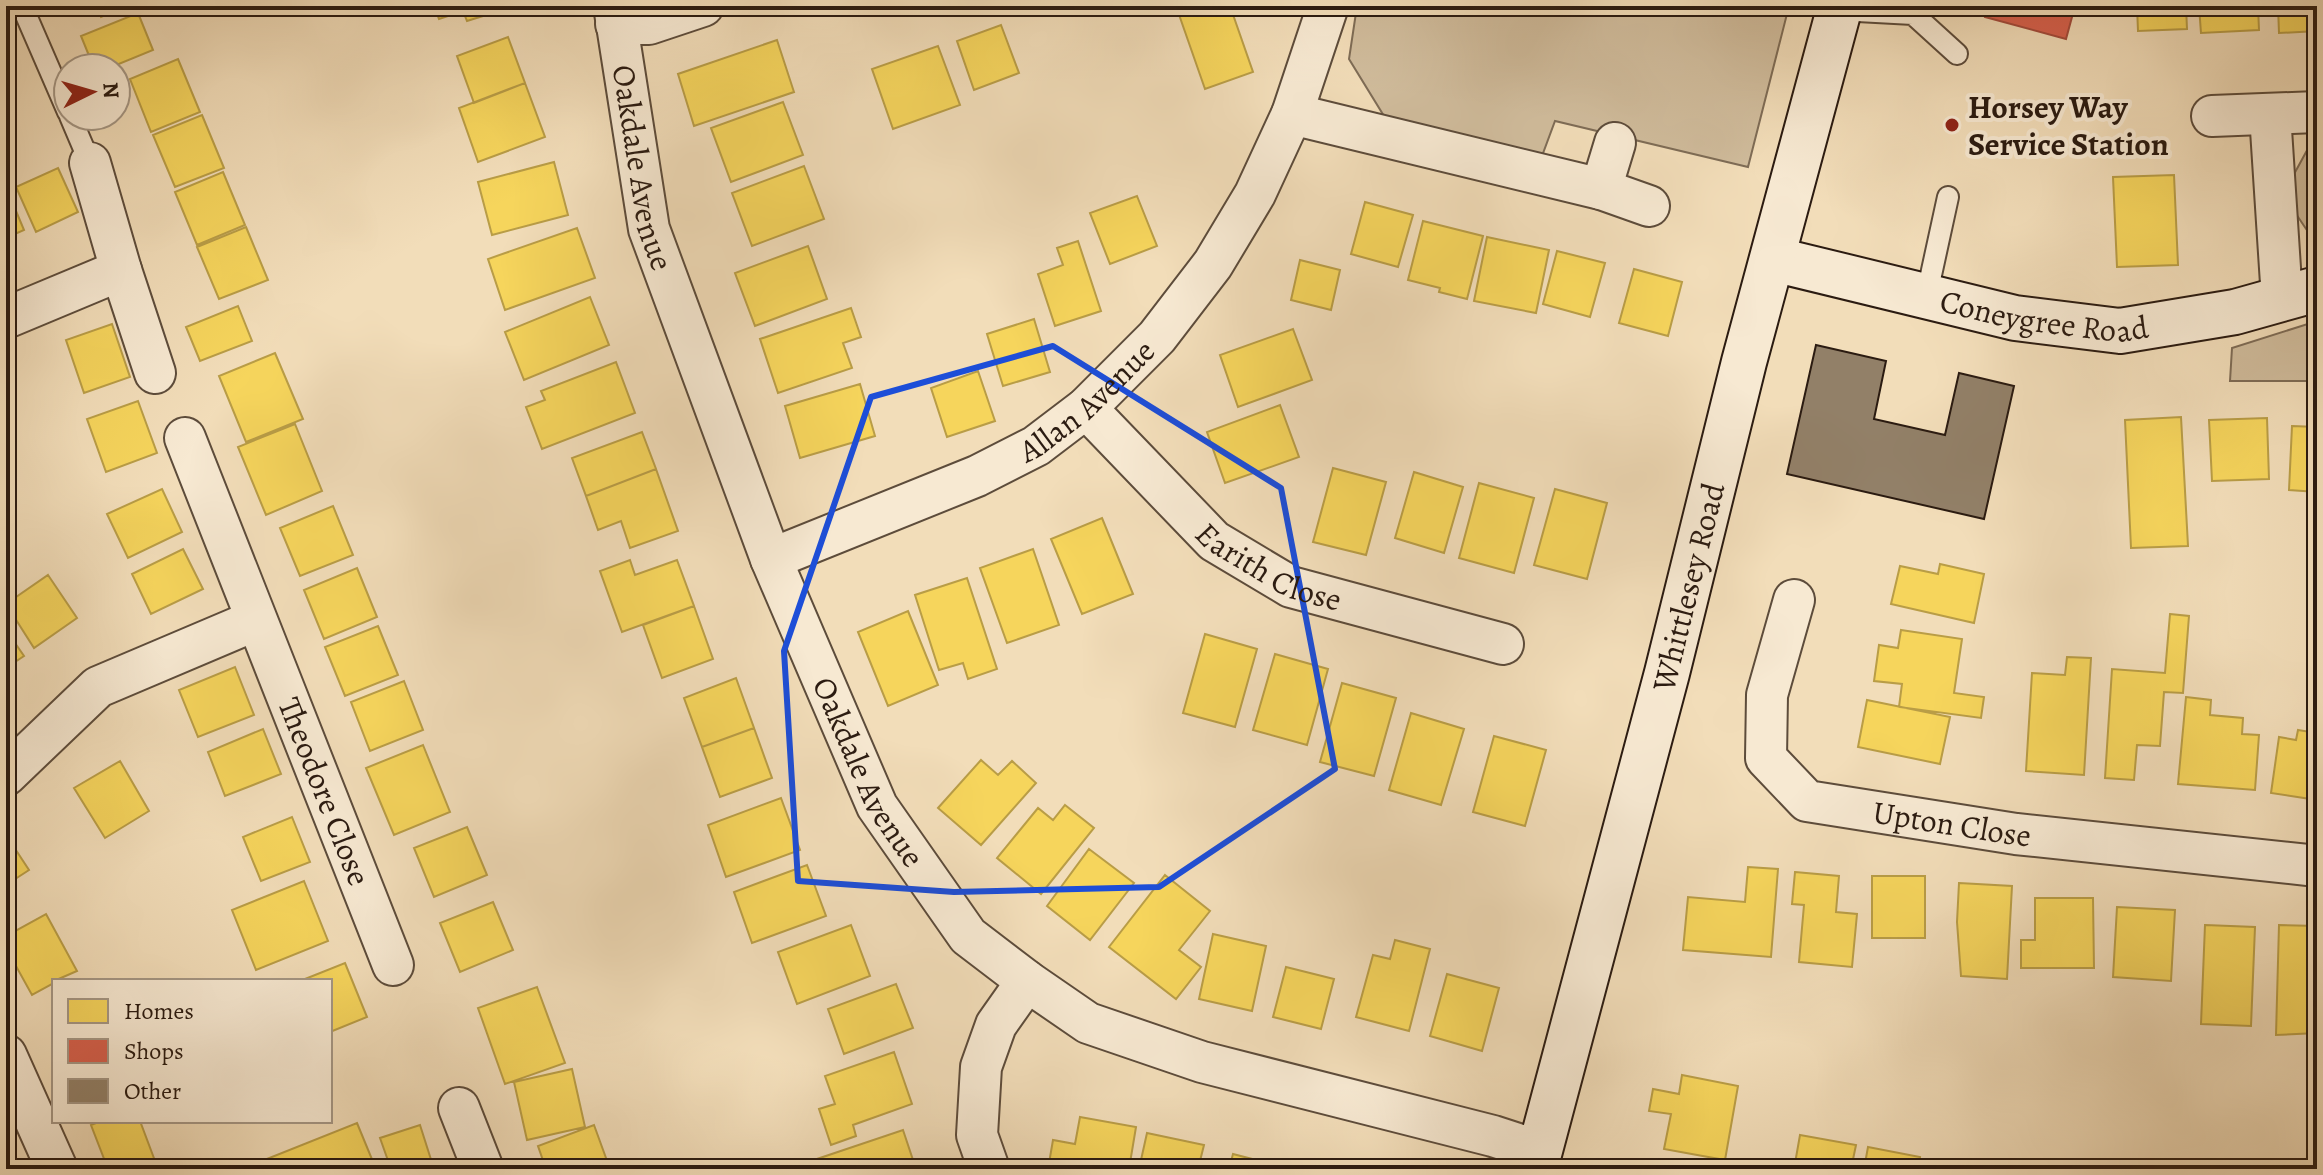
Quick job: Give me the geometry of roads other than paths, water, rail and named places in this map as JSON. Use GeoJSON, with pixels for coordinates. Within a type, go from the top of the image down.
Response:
{"type":"FeatureCollection","features":[{"type":"Feature","properties":{"kind":"main road","name":"Whittlesey Road"},"geometry":{"type":"LineString","coordinates":[[1537,1160],[1839,8]]}},
{"type":"Feature","properties":{"kind":"main road","name":"Coneygree Road"},"geometry":{"type":"LineString","coordinates":[[1773,259],[2015,318],[2120,331],[2235,312],[2299,294]]}},
{"type":"Feature","properties":{"kind":"street"},"geometry":{"type":"LineString","coordinates":[[615,15],[649,24],[703,6]]}},
{"type":"Feature","properties":{"kind":"street","name":"Allan Avenue"},"geometry":{"type":"LineString","coordinates":[[771,559],[977,476],[1036,446],[1086,408],[1157,337],[1213,264],[1255,194],[1292,114],[1328,6]]}},
{"type":"Feature","properties":{"kind":"street","name":"Oakdale Avenue"},"geometry":{"type":"LineString","coordinates":[[615,15],[649,229],[771,559],[877,806],[968,936],[1088,1023],[1202,1062],[1493,1136],[1537,1160]]}},
{"type":"Feature","properties":{"kind":"street"},"geometry":{"type":"LineString","coordinates":[[2212,116],[2317,112]]}},
{"type":"Feature","properties":{"kind":"street"},"geometry":{"type":"LineString","coordinates":[[1292,114],[1601,189],[1649,206]]}},
{"type":"Feature","properties":{"kind":"street"},"geometry":{"type":"LineString","coordinates":[[2270,114],[2299,294]]}},
{"type":"Feature","properties":{"kind":"street"},"geometry":{"type":"LineString","coordinates":[[1601,189],[1615,143]]}},
{"type":"Feature","properties":{"kind":"street"},"geometry":{"type":"LineString","coordinates":[[90,163],[155,373]]}},
{"type":"Feature","properties":{"kind":"street"},"geometry":{"type":"LineString","coordinates":[[6,318],[121,270]]}},
{"type":"Feature","properties":{"kind":"street","name":"Earith Close"},"geometry":{"type":"LineString","coordinates":[[1086,408],[1214,541],[1291,587],[1502,644]]}},
{"type":"Feature","properties":{"kind":"street","name":"Theodore Close"},"geometry":{"type":"LineString","coordinates":[[185,438],[393,965]]}},
{"type":"Feature","properties":{"kind":"street","name":"Upton Close"},"geometry":{"type":"LineString","coordinates":[[1794,600],[1767,695],[1766,758],[1807,801],[2016,834],[2317,866]]}},
{"type":"Feature","properties":{"kind":"street"},"geometry":{"type":"LineString","coordinates":[[6,775],[98,687],[256,620]]}},
{"type":"Feature","properties":{"kind":"street"},"geometry":{"type":"LineString","coordinates":[[989,1169],[977,1135],[981,1067],[996,1025],[1027,981]]}},
{"type":"Feature","properties":{"kind":"street"},"geometry":{"type":"LineString","coordinates":[[6,1055],[57,1169]]}},
{"type":"Feature","properties":{"kind":"street"},"geometry":{"type":"LineString","coordinates":[[459,1108],[483,1169]]}},
{"type":"Feature","properties":{"kind":"lane"},"geometry":{"type":"LineString","coordinates":[[22,6],[52,75]]}},
{"type":"Feature","properties":{"kind":"lane"},"geometry":{"type":"LineString","coordinates":[[1839,8],[1914,10],[1957,54]]}},
{"type":"Feature","properties":{"kind":"lane"},"geometry":{"type":"LineString","coordinates":[[77,132],[90,163]]}},
{"type":"Feature","properties":{"kind":"lane"},"geometry":{"type":"LineString","coordinates":[[1926,298],[1948,197]]}},
{"type":"Feature","properties":{"kind":"place","name":"Horsey Way Service Station"},"geometry":{"type":"Point","coordinates":[1952,125]}}]}
